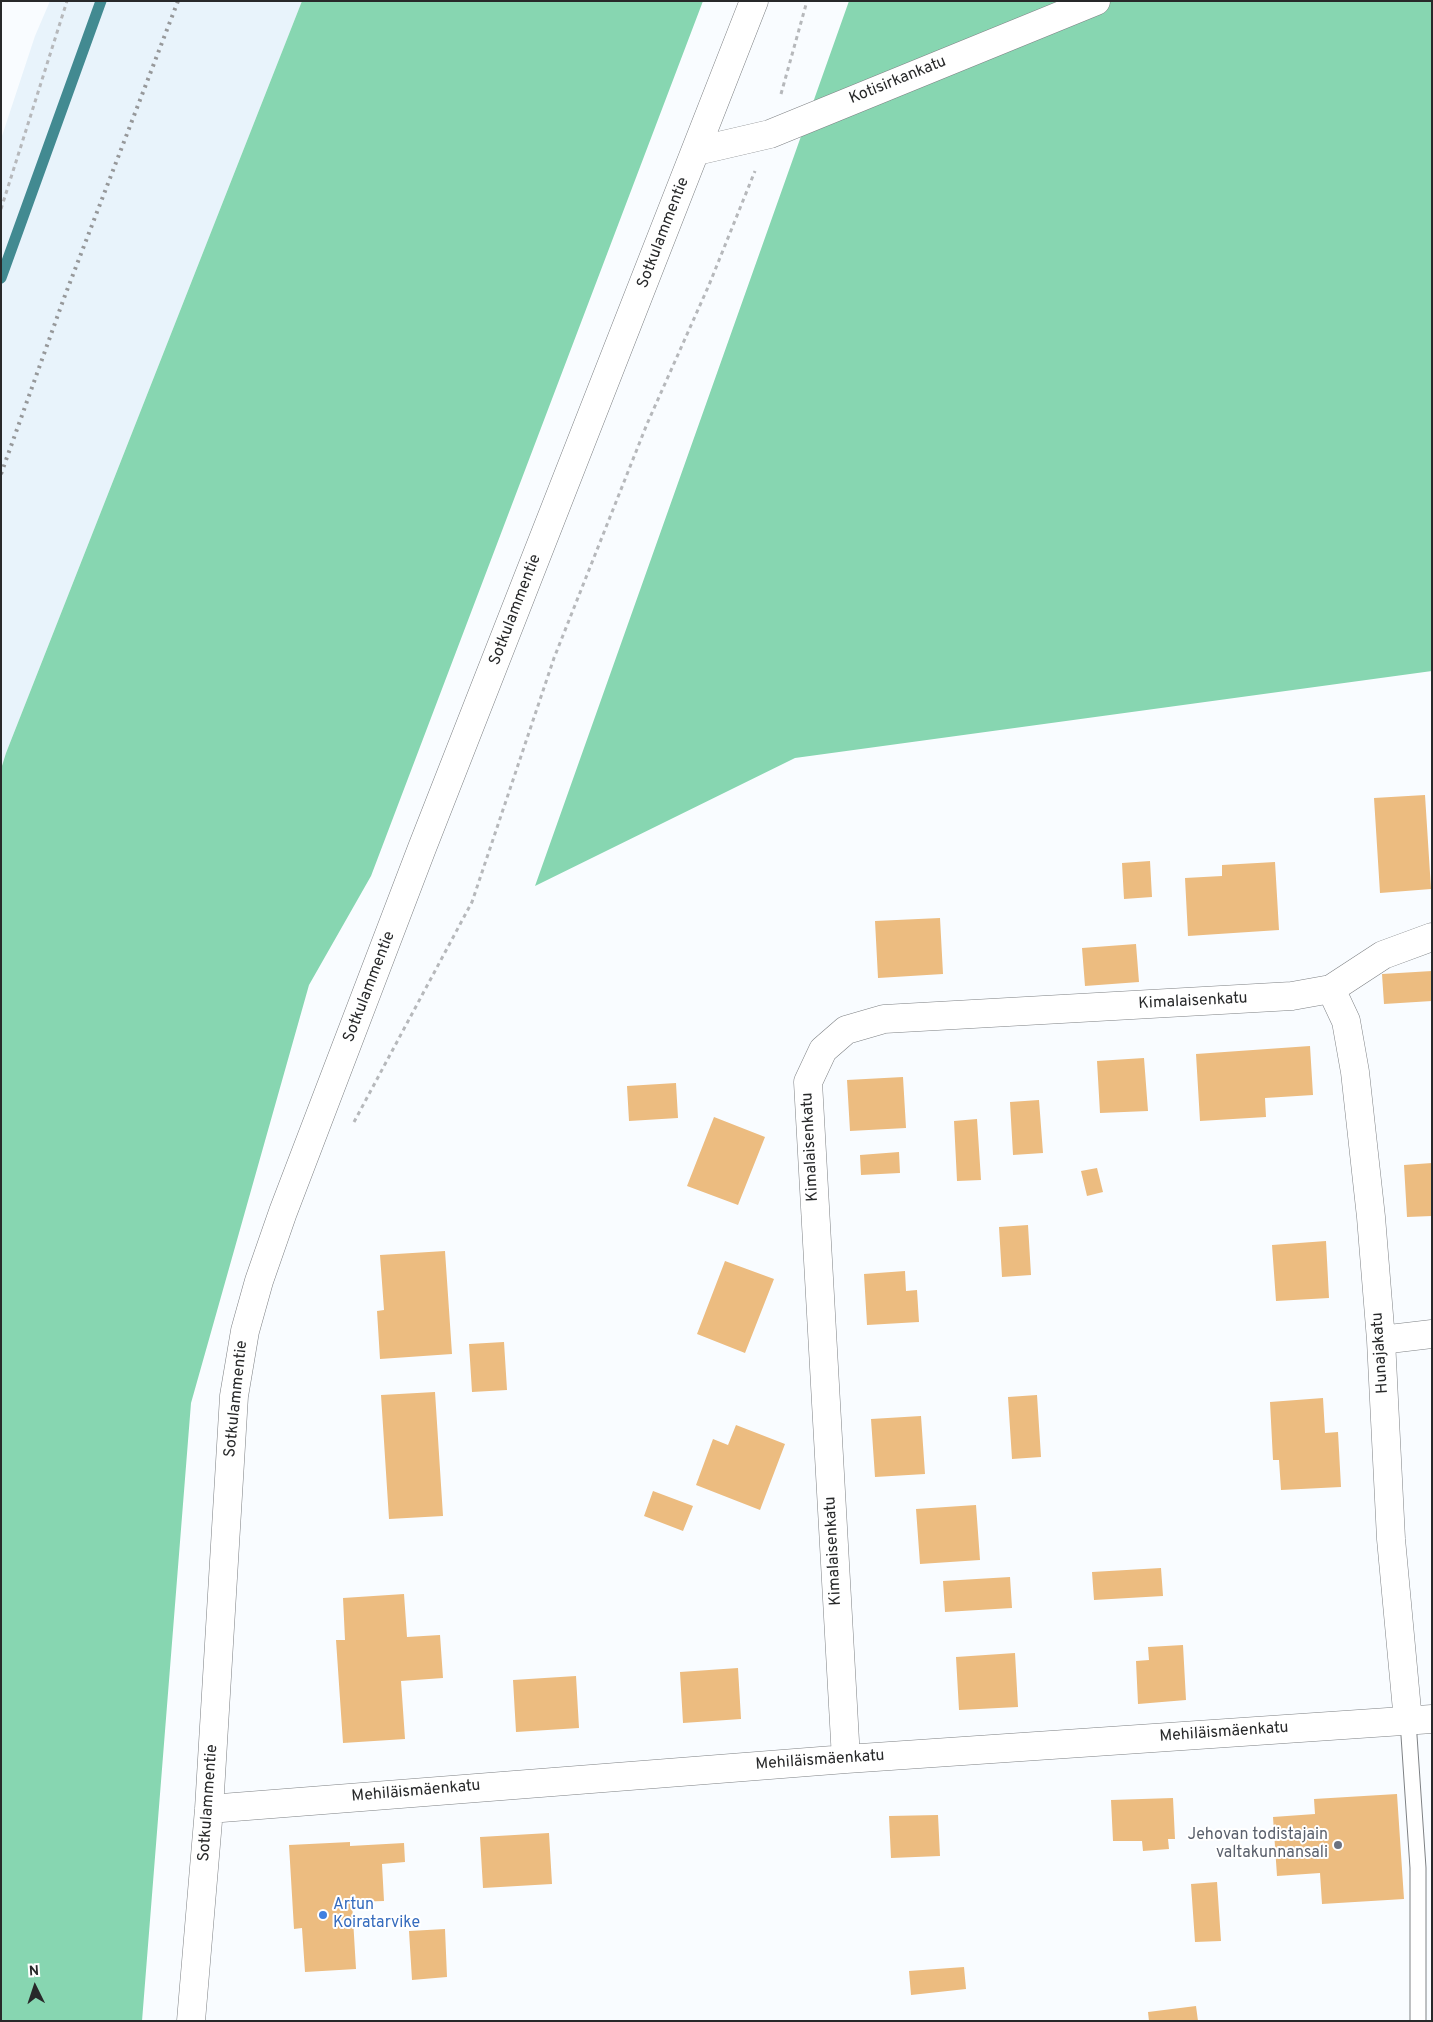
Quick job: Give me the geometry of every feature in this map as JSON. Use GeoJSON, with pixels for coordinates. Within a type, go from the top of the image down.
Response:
{"type":"FeatureCollection","features":[{"type":"Feature","properties":{"kind":"street","name":"Sotkulammentie"},"geometry":{"type":"LineString","coordinates":[[191,2021],[209,1809],[234,1396],[245,1331],[259,1281],[283,1212],[422,848],[754,1]]}},
{"type":"Feature","properties":{"kind":"street","name":"Kotisirkankatu"},"geometry":{"type":"LineString","coordinates":[[696,151],[770,134],[1096,1]]}},
{"type":"Feature","properties":{"kind":"street","name":"Kimalaisenkatu"},"geometry":{"type":"LineString","coordinates":[[846,1759],[808,1082],[823,1050],[846,1030],[884,1019],[1292,996],[1331,989],[1383,954],[1432,937]]}},
{"type":"Feature","properties":{"kind":"street","name":"Hunajakatu"},"geometry":{"type":"LineString","coordinates":[[1331,989],[1346,1021],[1355,1072],[1371,1217],[1381,1340],[1391,1539],[1420,1720]]}},
{"type":"Feature","properties":{"kind":"street"},"geometry":{"type":"LineString","coordinates":[[1381,1340],[1432,1334]]}},
{"type":"Feature","properties":{"kind":"street","name":"Mehiläismäenkatu"},"geometry":{"type":"LineString","coordinates":[[209,1809],[846,1759],[1420,1720]]}},
{"type":"Feature","properties":{"kind":"lane"},"geometry":{"type":"LineString","coordinates":[[1418,2021],[1420,1720]]}},
{"type":"Feature","properties":{"kind":"path"},"geometry":{"type":"LineString","coordinates":[[1,210],[67,1]]}},
{"type":"Feature","properties":{"kind":"path"},"geometry":{"type":"LineString","coordinates":[[350,1130],[472,902],[554,658],[647,424],[709,285],[770,134],[807,1]]}},
{"type":"Feature","properties":{"kind":"shaded area"},"geometry":{"type":"Polygon","coordinates":[[[50,1],[302,1],[1,769],[1,139],[35,36],[50,1]]]}},
{"type":"Feature","properties":{"kind":"green space"},"geometry":{"type":"Polygon","coordinates":[[[302,1],[703,1],[371,876],[309,985],[191,1403],[142,2021],[1,2021],[1,769],[302,1]]]}},
{"type":"Feature","properties":{"kind":"green space"},"geometry":{"type":"Polygon","coordinates":[[[849,1],[1432,1],[1432,671],[795,758],[535,886],[849,1]]]}},
{"type":"Feature","properties":{"kind":"building"},"geometry":{"type":"Polygon","coordinates":[[[1425,795],[1431,889],[1380,893],[1374,798],[1425,795]]]}},
{"type":"Feature","properties":{"kind":"building"},"geometry":{"type":"Polygon","coordinates":[[[1150,861],[1152,897],[1124,899],[1122,863],[1150,861]]]}},
{"type":"Feature","properties":{"kind":"building"},"geometry":{"type":"Polygon","coordinates":[[[1275,862],[1279,930],[1188,936],[1185,878],[1222,876],[1222,865],[1275,862]]]}},
{"type":"Feature","properties":{"kind":"building"},"geometry":{"type":"Polygon","coordinates":[[[940,918],[943,974],[878,978],[875,921],[940,918]]]}},
{"type":"Feature","properties":{"kind":"building"},"geometry":{"type":"Polygon","coordinates":[[[1136,944],[1139,982],[1085,986],[1082,948],[1136,944]]]}},
{"type":"Feature","properties":{"kind":"building"},"geometry":{"type":"Polygon","coordinates":[[[1432,971],[1432,1001],[1384,1004],[1382,974],[1432,971]]]}},
{"type":"Feature","properties":{"kind":"building"},"geometry":{"type":"Polygon","coordinates":[[[1310,1046],[1313,1095],[1265,1098],[1266,1117],[1200,1121],[1196,1054],[1310,1046]]]}},
{"type":"Feature","properties":{"kind":"building"},"geometry":{"type":"Polygon","coordinates":[[[1144,1058],[1148,1111],[1100,1113],[1097,1061],[1144,1058]]]}},
{"type":"Feature","properties":{"kind":"building"},"geometry":{"type":"Polygon","coordinates":[[[903,1077],[906,1128],[850,1131],[847,1080],[903,1077]]]}},
{"type":"Feature","properties":{"kind":"building"},"geometry":{"type":"Polygon","coordinates":[[[676,1083],[678,1118],[629,1121],[627,1086],[676,1083]]]}},
{"type":"Feature","properties":{"kind":"building"},"geometry":{"type":"Polygon","coordinates":[[[1039,1100],[1043,1153],[1013,1155],[1010,1102],[1039,1100]]]}},
{"type":"Feature","properties":{"kind":"building"},"geometry":{"type":"Polygon","coordinates":[[[714,1117],[765,1137],[738,1205],[687,1186],[714,1117]]]}},
{"type":"Feature","properties":{"kind":"building"},"geometry":{"type":"Polygon","coordinates":[[[977,1119],[981,1180],[957,1181],[954,1121],[977,1119]]]}},
{"type":"Feature","properties":{"kind":"building"},"geometry":{"type":"Polygon","coordinates":[[[899,1152],[900,1173],[861,1175],[860,1155],[899,1152]]]}},
{"type":"Feature","properties":{"kind":"building"},"geometry":{"type":"Polygon","coordinates":[[[1432,1163],[1432,1216],[1407,1217],[1404,1165],[1432,1163]]]}},
{"type":"Feature","properties":{"kind":"building"},"geometry":{"type":"Polygon","coordinates":[[[1097,1168],[1103,1192],[1087,1196],[1081,1171],[1097,1168]]]}},
{"type":"Feature","properties":{"kind":"building"},"geometry":{"type":"Polygon","coordinates":[[[1028,1225],[1031,1275],[1002,1277],[999,1227],[1028,1225]]]}},
{"type":"Feature","properties":{"kind":"building"},"geometry":{"type":"Polygon","coordinates":[[[1326,1241],[1329,1298],[1276,1301],[1272,1245],[1326,1241]]]}},
{"type":"Feature","properties":{"kind":"building"},"geometry":{"type":"Polygon","coordinates":[[[445,1251],[452,1354],[380,1359],[377,1311],[384,1310],[380,1255],[445,1251]]]}},
{"type":"Feature","properties":{"kind":"building"},"geometry":{"type":"Polygon","coordinates":[[[725,1261],[774,1279],[745,1353],[697,1334],[725,1261]]]}},
{"type":"Feature","properties":{"kind":"building"},"geometry":{"type":"Polygon","coordinates":[[[905,1271],[906,1291],[917,1290],[919,1322],[867,1325],[864,1274],[905,1271]]]}},
{"type":"Feature","properties":{"kind":"building"},"geometry":{"type":"Polygon","coordinates":[[[504,1342],[507,1390],[472,1392],[469,1344],[504,1342]]]}},
{"type":"Feature","properties":{"kind":"building"},"geometry":{"type":"Polygon","coordinates":[[[435,1392],[443,1516],[389,1519],[381,1395],[435,1392]]]}},
{"type":"Feature","properties":{"kind":"building"},"geometry":{"type":"Polygon","coordinates":[[[1037,1395],[1041,1457],[1012,1459],[1008,1397],[1037,1395]]]}},
{"type":"Feature","properties":{"kind":"building"},"geometry":{"type":"Polygon","coordinates":[[[1323,1398],[1325,1433],[1338,1432],[1341,1487],[1281,1490],[1279,1460],[1273,1460],[1270,1402],[1323,1398]]]}},
{"type":"Feature","properties":{"kind":"building"},"geometry":{"type":"Polygon","coordinates":[[[921,1416],[925,1474],[875,1477],[871,1419],[921,1416]]]}},
{"type":"Feature","properties":{"kind":"building"},"geometry":{"type":"Polygon","coordinates":[[[736,1425],[785,1444],[760,1510],[696,1485],[713,1439],[728,1445],[736,1425]]]}},
{"type":"Feature","properties":{"kind":"building"},"geometry":{"type":"Polygon","coordinates":[[[653,1491],[693,1506],[683,1531],[644,1516],[653,1491]]]}},
{"type":"Feature","properties":{"kind":"building"},"geometry":{"type":"Polygon","coordinates":[[[976,1505],[980,1560],[920,1564],[916,1509],[976,1505]]]}},
{"type":"Feature","properties":{"kind":"building"},"geometry":{"type":"Polygon","coordinates":[[[1161,1568],[1163,1596],[1094,1600],[1092,1572],[1161,1568]]]}},
{"type":"Feature","properties":{"kind":"building"},"geometry":{"type":"Polygon","coordinates":[[[1010,1577],[1012,1608],[945,1612],[943,1581],[1010,1577]]]}},
{"type":"Feature","properties":{"kind":"building"},"geometry":{"type":"Polygon","coordinates":[[[404,1594],[407,1637],[440,1635],[443,1678],[401,1681],[405,1739],[343,1743],[336,1640],[345,1640],[343,1598],[404,1594]]]}},
{"type":"Feature","properties":{"kind":"building"},"geometry":{"type":"Polygon","coordinates":[[[1183,1645],[1186,1700],[1138,1704],[1136,1661],[1149,1660],[1148,1647],[1183,1645]]]}},
{"type":"Feature","properties":{"kind":"building"},"geometry":{"type":"Polygon","coordinates":[[[1015,1653],[1018,1707],[959,1710],[956,1657],[1015,1653]]]}},
{"type":"Feature","properties":{"kind":"building"},"geometry":{"type":"Polygon","coordinates":[[[738,1668],[741,1719],[683,1723],[680,1672],[738,1668]]]}},
{"type":"Feature","properties":{"kind":"building"},"geometry":{"type":"Polygon","coordinates":[[[576,1676],[579,1728],[516,1732],[513,1680],[576,1676]]]}},
{"type":"Feature","properties":{"kind":"building","name":"Jehovan todistajain valtakunnansali"},"geometry":{"type":"Polygon","coordinates":[[[1397,1794],[1404,1899],[1322,1904],[1320,1873],[1277,1876],[1273,1817],[1315,1814],[1314,1799],[1397,1794]]]}},
{"type":"Feature","properties":{"kind":"building"},"geometry":{"type":"Polygon","coordinates":[[[1173,1798],[1175,1839],[1168,1839],[1169,1849],[1143,1851],[1142,1841],[1113,1841],[1111,1800],[1173,1798]]]}},
{"type":"Feature","properties":{"kind":"building"},"geometry":{"type":"Polygon","coordinates":[[[938,1815],[940,1856],[891,1858],[889,1816],[938,1815]]]}},
{"type":"Feature","properties":{"kind":"building"},"geometry":{"type":"Polygon","coordinates":[[[549,1833],[552,1884],[483,1888],[480,1837],[549,1833]]]}},
{"type":"Feature","properties":{"kind":"building","name":"Artun Koiratarvike"},"geometry":{"type":"Polygon","coordinates":[[[350,1842],[350,1846],[404,1843],[405,1862],[382,1864],[384,1901],[352,1902],[356,1969],[305,1972],[302,1928],[294,1929],[289,1845],[350,1842]]]}},
{"type":"Feature","properties":{"kind":"building"},"geometry":{"type":"Polygon","coordinates":[[[1217,1882],[1221,1941],[1195,1942],[1191,1884],[1217,1882]]]}},
{"type":"Feature","properties":{"kind":"building"},"geometry":{"type":"Polygon","coordinates":[[[445,1929],[447,1977],[412,1980],[409,1931],[445,1929]]]}},
{"type":"Feature","properties":{"kind":"building"},"geometry":{"type":"Polygon","coordinates":[[[964,1967],[966,1989],[911,1995],[909,1971],[964,1967]]]}},
{"type":"Feature","properties":{"kind":"building"},"geometry":{"type":"Polygon","coordinates":[[[1196,2006],[1198,2021],[1149,2021],[1148,2012],[1196,2006]]]}},
{"type":"Feature","properties":{"kind":"waterway"},"geometry":{"type":"LineString","coordinates":[[1,278],[101,1]]}},
{"type":"Feature","properties":{"kind":"railway"},"geometry":{"type":"LineString","coordinates":[[1,474],[64,298],[178,1]]}},
{"type":"Feature","properties":{"kind":"place","name":"Jehovan todistajain valtakunnansali"},"geometry":{"type":"Point","coordinates":[1338,1845]}},
{"type":"Feature","properties":{"kind":"place","name":"Artun Koiratarvike"},"geometry":{"type":"Point","coordinates":[323,1915]}}]}
